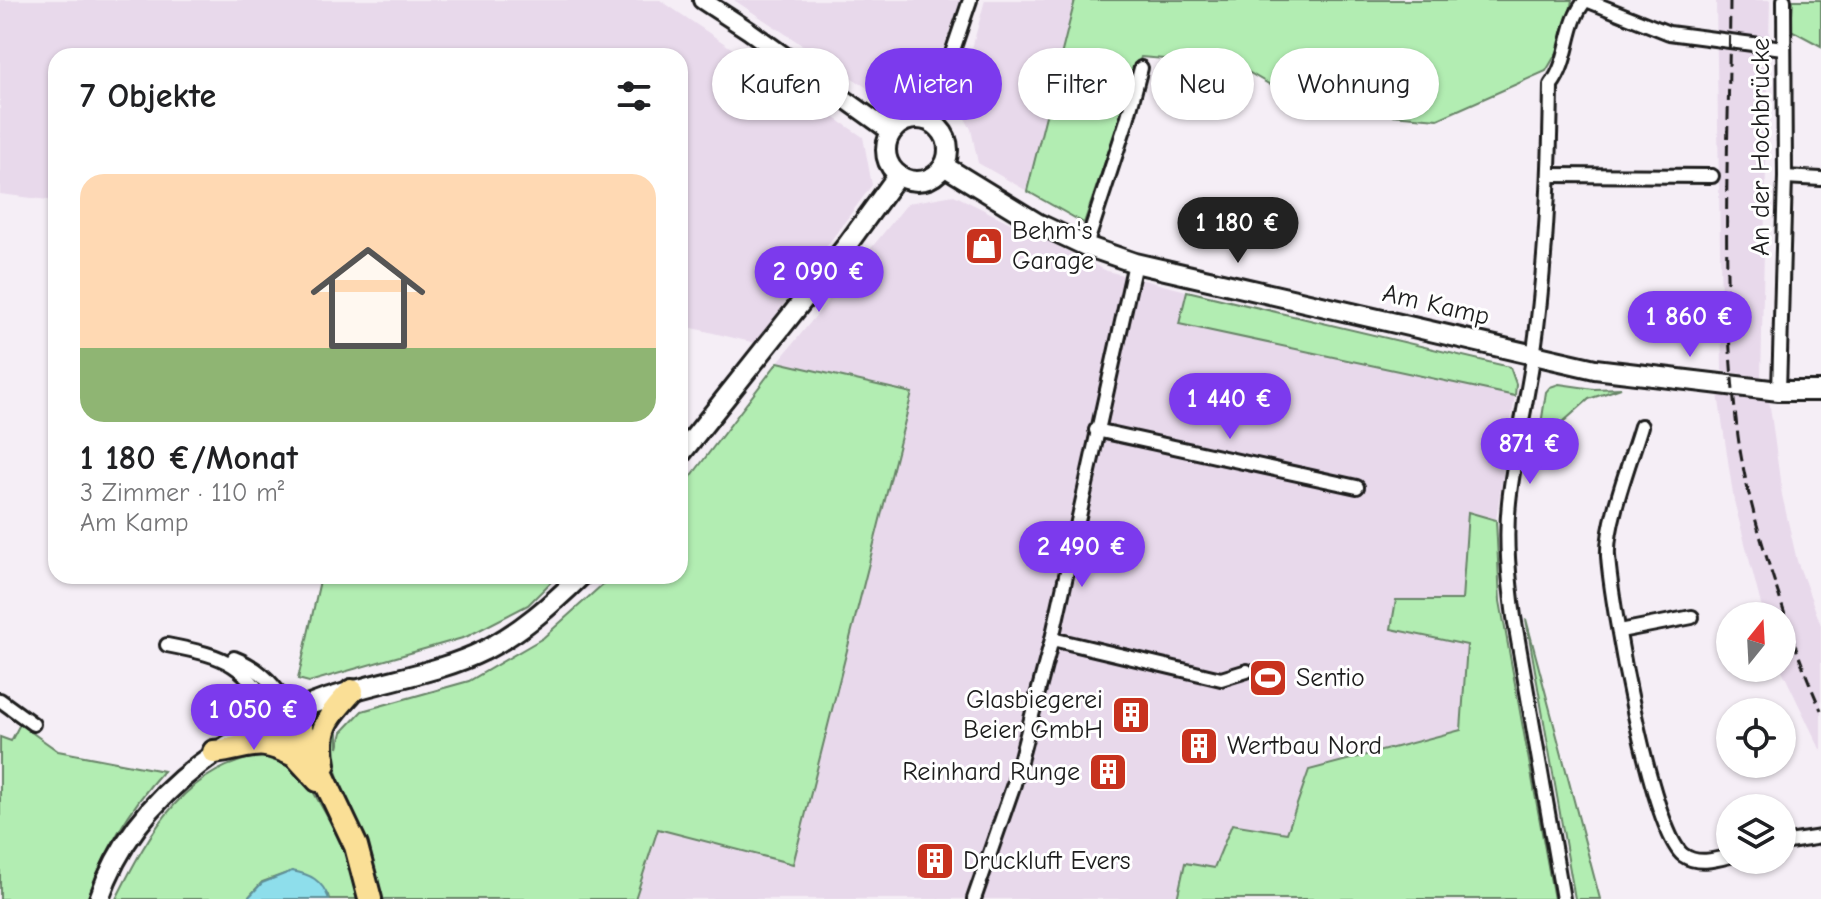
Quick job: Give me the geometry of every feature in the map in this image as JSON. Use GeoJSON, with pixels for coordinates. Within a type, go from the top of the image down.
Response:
{"type":"FeatureCollection","features":[{"type":"Feature","properties":{"kind":"highway"},"geometry":{"type":"LineString","coordinates":[[324,773],[320,745],[322,733],[332,712],[352,691]]}},
{"type":"Feature","properties":{"kind":"highway"},"geometry":{"type":"LineString","coordinates":[[284,715],[296,756]]}},
{"type":"Feature","properties":{"kind":"highway"},"geometry":{"type":"LineString","coordinates":[[284,715],[324,773],[363,865],[370,899]]}},
{"type":"Feature","properties":{"kind":"highway"},"geometry":{"type":"LineString","coordinates":[[214,752],[259,742],[280,747],[296,756],[334,797]]}},
{"type":"Feature","properties":{"kind":"main road"},"geometry":{"type":"LineString","coordinates":[[910,119],[929,121],[945,136],[948,146],[944,166],[927,179],[917,181],[898,175],[887,160],[886,148],[891,132],[910,119]]}},
{"type":"Feature","properties":{"kind":"main road","name":"Am Kamp"},"geometry":{"type":"LineString","coordinates":[[944,166],[1037,223],[1086,246],[1135,263],[1533,356],[1622,373],[1779,391],[1821,391]]}},
{"type":"Feature","properties":{"kind":"main road"},"geometry":{"type":"LineString","coordinates":[[688,445],[838,257],[898,175]]}},
{"type":"Feature","properties":{"kind":"main road"},"geometry":{"type":"LineString","coordinates":[[99,899],[116,861],[135,831],[168,792],[214,752],[284,715],[352,691],[447,665],[486,649],[531,621],[572,584]]}},
{"type":"Feature","properties":{"kind":"street"},"geometry":{"type":"LineString","coordinates":[[702,0],[891,132]]}},
{"type":"Feature","properties":{"kind":"street"},"geometry":{"type":"LineString","coordinates":[[929,121],[970,0]]}},
{"type":"Feature","properties":{"kind":"street"},"geometry":{"type":"LineString","coordinates":[[1563,899],[1509,579],[1509,502],[1533,356],[1549,175],[1551,85],[1559,75],[1575,12],[1586,0],[1669,33],[1783,48]]}},
{"type":"Feature","properties":{"kind":"street","name":"An der Hochbrücke"},"geometry":{"type":"LineString","coordinates":[[1779,391],[1785,177],[1784,0]]}},
{"type":"Feature","properties":{"kind":"street"},"geometry":{"type":"LineString","coordinates":[[1086,246],[1141,68]]}},
{"type":"Feature","properties":{"kind":"street"},"geometry":{"type":"LineString","coordinates":[[1549,175],[1712,176]]}},
{"type":"Feature","properties":{"kind":"street"},"geometry":{"type":"LineString","coordinates":[[1785,177],[1821,179]]}},
{"type":"Feature","properties":{"kind":"street"},"geometry":{"type":"LineString","coordinates":[[974,899],[1014,784],[1052,639],[1135,263]]}},
{"type":"Feature","properties":{"kind":"street"},"geometry":{"type":"LineString","coordinates":[[1641,426],[1610,534],[1608,555],[1620,631],[1649,780],[1675,846],[1683,855],[1702,862],[1716,859]]}},
{"type":"Feature","properties":{"kind":"street"},"geometry":{"type":"LineString","coordinates":[[1096,430],[1357,487]]}},
{"type":"Feature","properties":{"kind":"street"},"geometry":{"type":"LineString","coordinates":[[1620,631],[1692,617]]}},
{"type":"Feature","properties":{"kind":"street"},"geometry":{"type":"LineString","coordinates":[[1052,639],[1221,679],[1247,671]]}},
{"type":"Feature","properties":{"kind":"street"},"geometry":{"type":"LineString","coordinates":[[167,645],[237,659],[261,672],[275,686],[284,715]]}},
{"type":"Feature","properties":{"kind":"street"},"geometry":{"type":"LineString","coordinates":[[0,700],[33,724]]}},
{"type":"Feature","properties":{"kind":"street"},"geometry":{"type":"LineString","coordinates":[[1796,841],[1821,837]]}},
{"type":"Feature","properties":{"kind":"shaded area"},"geometry":{"type":"Polygon","coordinates":[[[0,0],[660,0],[731,48],[712,48],[712,120],[838,120],[863,137],[872,185],[755,343],[688,327],[688,48],[48,48],[48,200],[0,194],[0,0]]]}},
{"type":"Feature","properties":{"kind":"shaded area"},"geometry":{"type":"Polygon","coordinates":[[[734,0],[961,0],[943,48],[865,48],[865,86],[849,76],[849,48],[807,48],[734,0]]]}},
{"type":"Feature","properties":{"kind":"shaded area"},"geometry":{"type":"Polygon","coordinates":[[[985,0],[1075,0],[1063,48],[1018,48],[1018,120],[1045,120],[1027,191],[978,163],[971,129],[966,120],[1002,120],[1002,48],[972,48],[985,0]]]}},
{"type":"Feature","properties":{"kind":"shaded area"},"geometry":{"type":"Polygon","coordinates":[[[1716,0],[1770,0],[1761,377],[1722,371],[1716,0]]]}},
{"type":"Feature","properties":{"kind":"shaded area"},"geometry":{"type":"Polygon","coordinates":[[[954,195],[1107,271],[1187,291],[1180,324],[1515,396],[1496,520],[1468,513],[1463,600],[1396,600],[1391,628],[1467,645],[1461,730],[1309,770],[1287,833],[1214,868],[1185,863],[1177,899],[635,899],[658,829],[792,864],[911,393],[778,362],[908,203],[954,195]]]}},
{"type":"Feature","properties":{"kind":"shaded area"},"geometry":{"type":"Polygon","coordinates":[[[1718,394],[1769,399],[1782,495],[1797,561],[1821,625],[1821,751],[1788,682],[1796,682],[1796,602],[1760,602],[1734,501],[1718,394]]]}},
{"type":"Feature","properties":{"kind":"green space"},"geometry":{"type":"Polygon","coordinates":[[[1075,0],[1572,0],[1566,37],[1546,71],[1439,119],[1439,48],[1270,48],[1270,85],[1254,75],[1254,48],[1151,48],[1151,58],[1141,57],[1135,74],[1135,48],[1063,48],[1075,0]]]}},
{"type":"Feature","properties":{"kind":"green space"},"geometry":{"type":"Polygon","coordinates":[[[1793,0],[1821,0],[1821,46],[1791,30],[1793,0]]]}},
{"type":"Feature","properties":{"kind":"green space"},"geometry":{"type":"Polygon","coordinates":[[[1045,120],[1119,120],[1084,223],[1027,191],[1045,120]]]}},
{"type":"Feature","properties":{"kind":"green space"},"geometry":{"type":"Polygon","coordinates":[[[1187,291],[1510,367],[1516,384],[1515,396],[1179,324],[1187,291]]]}},
{"type":"Feature","properties":{"kind":"green space"},"geometry":{"type":"Polygon","coordinates":[[[778,362],[912,393],[793,864],[658,829],[635,899],[378,899],[331,756],[331,730],[338,732],[338,748],[342,732],[362,711],[469,681],[543,638],[603,584],[688,584],[688,480],[778,362]]]}},
{"type":"Feature","properties":{"kind":"green space"},"geometry":{"type":"Polygon","coordinates":[[[1559,384],[1594,389],[1621,388],[1589,399],[1538,444],[1546,392],[1559,384]]]}},
{"type":"Feature","properties":{"kind":"green space"},"geometry":{"type":"Polygon","coordinates":[[[1468,512],[1496,520],[1500,601],[1554,899],[1177,899],[1185,863],[1214,868],[1232,824],[1287,833],[1309,770],[1461,730],[1467,645],[1391,629],[1396,600],[1462,600],[1468,512]]]}},
{"type":"Feature","properties":{"kind":"green space"},"geometry":{"type":"Polygon","coordinates":[[[319,584],[549,584],[528,605],[466,637],[309,682],[298,679],[319,584]]]}},
{"type":"Feature","properties":{"kind":"green space"},"geometry":{"type":"Polygon","coordinates":[[[1526,619],[1600,899],[1575,899],[1526,619]]]}},
{"type":"Feature","properties":{"kind":"green space"},"geometry":{"type":"Polygon","coordinates":[[[20,724],[58,751],[163,771],[119,831],[88,899],[0,899],[0,737],[11,741],[20,724]]]}},
{"type":"Feature","properties":{"kind":"green space"},"geometry":{"type":"Polygon","coordinates":[[[270,755],[301,770],[349,855],[361,899],[329,899],[328,895],[292,871],[262,882],[247,899],[116,899],[158,826],[194,786],[216,771],[241,761],[270,755]]]}},
{"type":"Feature","properties":{"kind":"water"},"geometry":{"type":"Polygon","coordinates":[[[292,871],[315,879],[329,899],[247,899],[262,883],[292,871]]]}},
{"type":"Feature","properties":{"kind":"railway"},"geometry":{"type":"LineString","coordinates":[[1730,0],[1728,315],[1739,442],[1747,487],[1765,552],[1798,653],[1821,710]]}},
{"type":"Feature","properties":{"kind":"place","name":"Behm's Garage"},"geometry":{"type":"Point","coordinates":[984,246]}},
{"type":"Feature","properties":{"kind":"place","name":"Sentio"},"geometry":{"type":"Point","coordinates":[1268,678]}},
{"type":"Feature","properties":{"kind":"place","name":"Glasbiegerei Beier GmbH"},"geometry":{"type":"Point","coordinates":[1131,715]}},
{"type":"Feature","properties":{"kind":"place","name":"Wertbau Nord"},"geometry":{"type":"Point","coordinates":[1199,746]}},
{"type":"Feature","properties":{"kind":"place","name":"Reinhard Runge"},"geometry":{"type":"Point","coordinates":[1108,772]}},
{"type":"Feature","properties":{"kind":"place","name":"Druckluft Evers"},"geometry":{"type":"Point","coordinates":[935,861]}}]}
